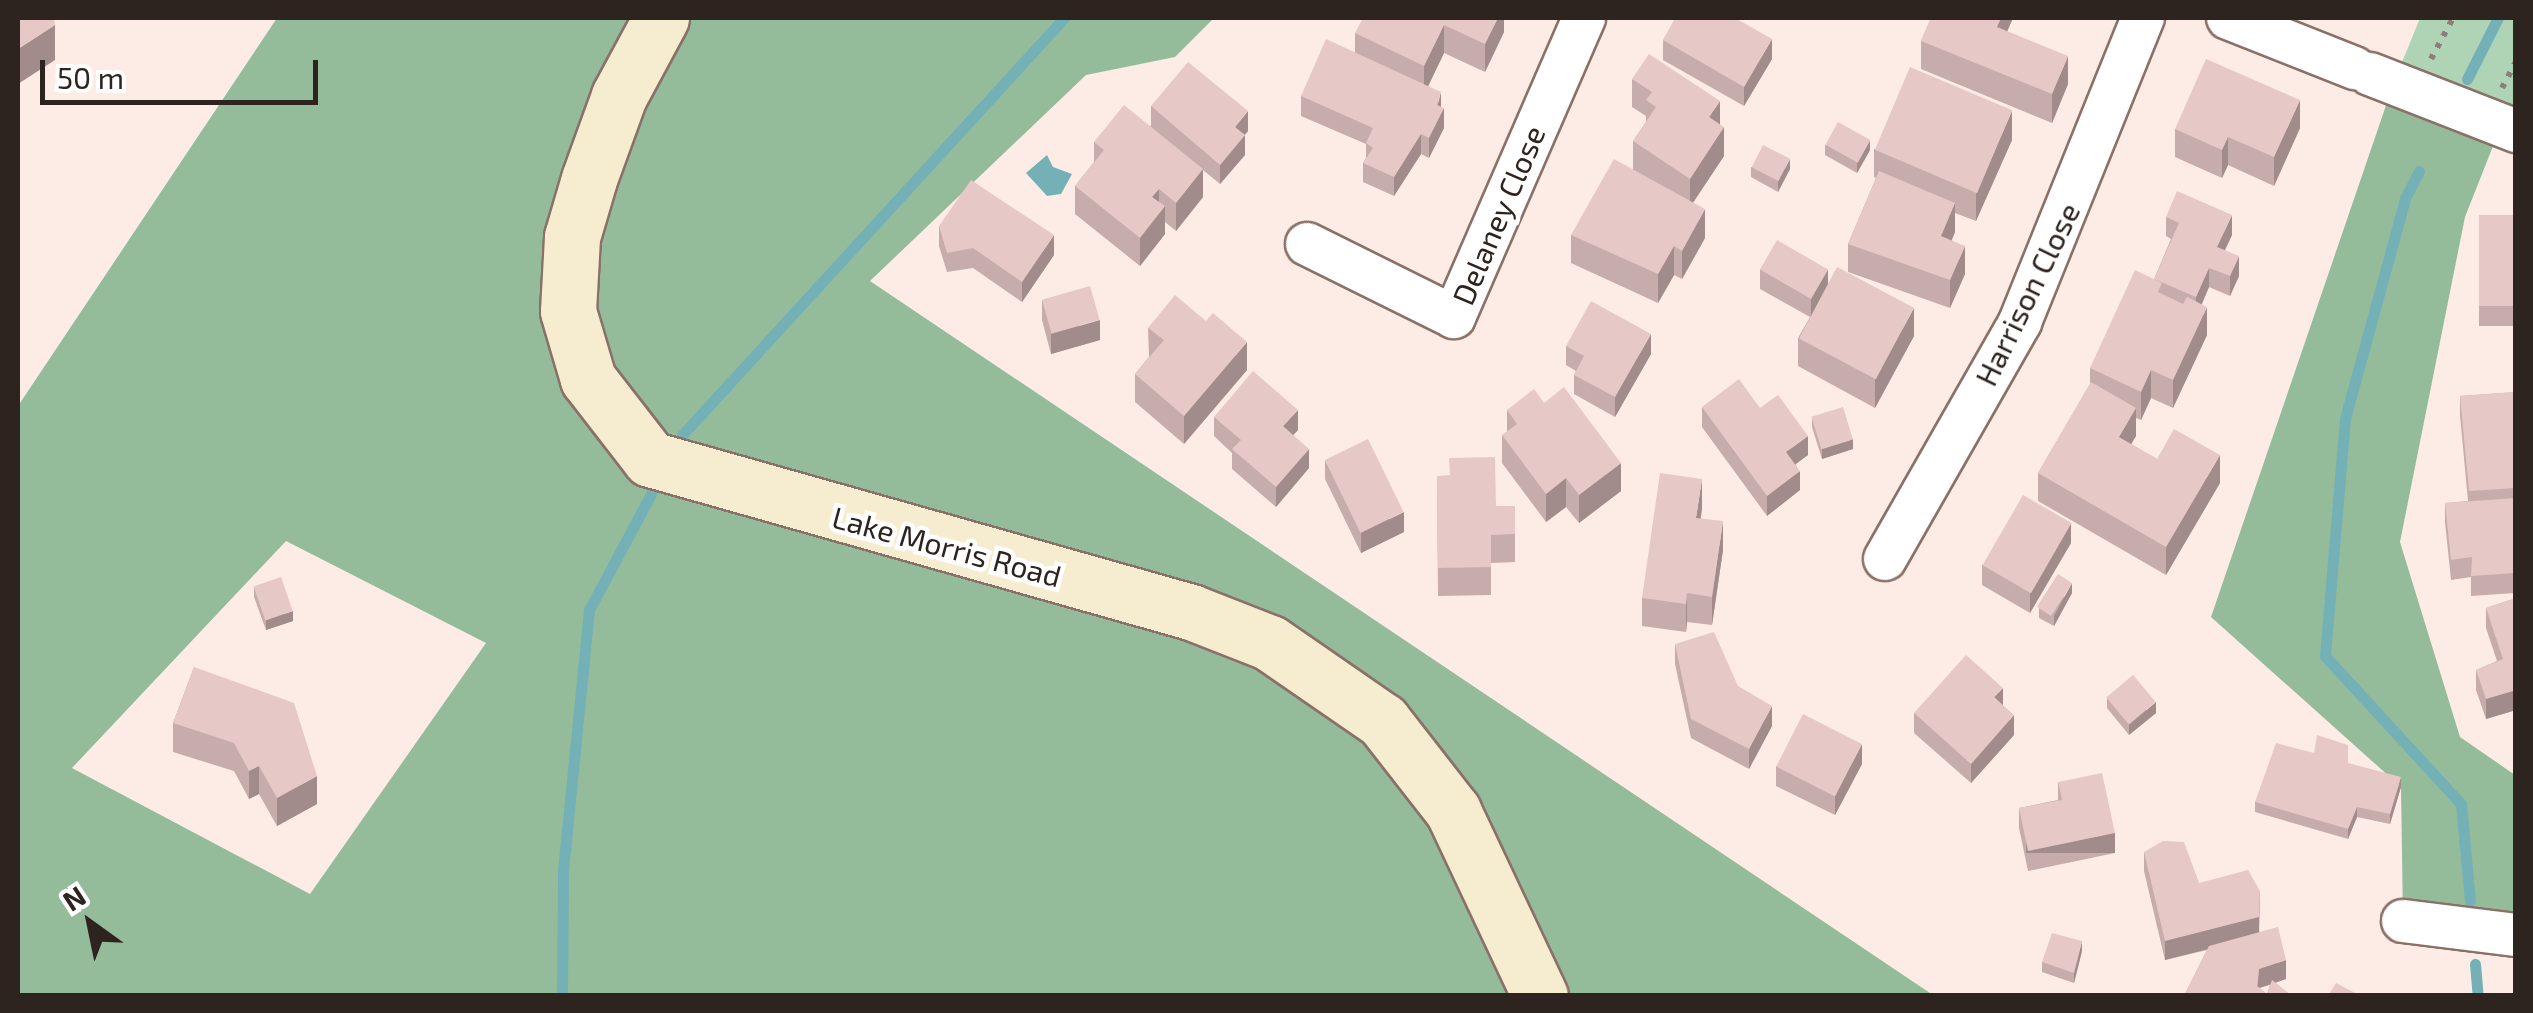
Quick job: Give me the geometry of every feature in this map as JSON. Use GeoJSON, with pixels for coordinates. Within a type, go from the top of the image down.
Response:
{"type":"FeatureCollection","features":[{"type":"Feature","properties":{"kind":"street","name":"Lake Morris Road"},"geometry":{"type":"LineString","coordinates":[[661,18],[619,96],[590,179],[572,237],[568,311],[588,379],[650,459],[1191,612],[1270,643],[1383,721],[1442,796],[1520,942],[1540,996]]}},
{"type":"Feature","properties":{"kind":"street","name":"Delaney Close"},"geometry":{"type":"LineString","coordinates":[[1307,244],[1454,318],[1584,18]]}},
{"type":"Feature","properties":{"kind":"street","name":"Harrison Close"},"geometry":{"type":"LineString","coordinates":[[1885,559],[2020,322],[2143,18]]}},
{"type":"Feature","properties":{"kind":"street"},"geometry":{"type":"LineString","coordinates":[[2228,18],[2516,131]]}},
{"type":"Feature","properties":{"kind":"street"},"geometry":{"type":"LineString","coordinates":[[2404,921],[2516,935]]}},
{"type":"Feature","properties":{"kind":"green space"},"geometry":{"type":"Polygon","coordinates":[[[277,18],[1214,18],[1175,57],[1086,75],[870,281],[1933,995],[18,995],[18,406],[277,18]],[[286,541],[72,768],[310,894],[486,643],[286,541]]]}},
{"type":"Feature","properties":{"kind":"green space"},"geometry":{"type":"Polygon","coordinates":[[[2420,18],[2515,18],[2515,102],[2501,126],[2394,82],[2420,18]]]}},
{"type":"Feature","properties":{"kind":"green space"},"geometry":{"type":"Polygon","coordinates":[[[2394,82],[2501,126],[2465,217],[2400,542],[2460,737],[2515,775],[2515,934],[2403,921],[2401,787],[2211,617],[2394,82]]]}},
{"type":"Feature","properties":{"kind":"water"},"geometry":{"type":"Polygon","coordinates":[[[1047,155],[1053,167],[1072,174],[1061,194],[1047,196],[1026,173],[1047,155]]]}},
{"type":"Feature","properties":{"kind":"building"},"geometry":{"type":"Polygon","coordinates":[[[18,18],[54,18],[55,25],[18,49],[18,18]]]}},
{"type":"Feature","properties":{"kind":"building"},"geometry":{"type":"Polygon","coordinates":[[[1363,18],[1498,18],[1485,44],[1444,25],[1424,66],[1355,33],[1363,18]]]}},
{"type":"Feature","properties":{"kind":"building"},"geometry":{"type":"Polygon","coordinates":[[[1675,18],[1735,18],[1772,39],[1744,87],[1663,40],[1675,18]]]}},
{"type":"Feature","properties":{"kind":"building"},"geometry":{"type":"Polygon","coordinates":[[[1931,18],[2001,18],[1997,27],[2068,56],[2052,94],[1921,41],[1931,18]]]}},
{"type":"Feature","properties":{"kind":"building"},"geometry":{"type":"Polygon","coordinates":[[[1326,39],[1441,92],[1437,105],[1444,108],[1429,138],[1421,134],[1394,177],[1363,163],[1373,148],[1366,143],[1373,128],[1301,96],[1326,39]]]}},
{"type":"Feature","properties":{"kind":"building"},"geometry":{"type":"Polygon","coordinates":[[[1649,54],[1720,101],[1709,117],[1724,127],[1690,179],[1633,141],[1656,107],[1646,100],[1652,92],[1632,79],[1649,54]]]}},
{"type":"Feature","properties":{"kind":"building"},"geometry":{"type":"Polygon","coordinates":[[[2206,59],[2300,100],[2274,157],[2228,137],[2222,150],[2175,129],[2206,59]]]}},
{"type":"Feature","properties":{"kind":"building"},"geometry":{"type":"Polygon","coordinates":[[[1188,62],[1248,111],[1235,127],[1245,135],[1220,165],[1151,106],[1188,62]]]}},
{"type":"Feature","properties":{"kind":"building"},"geometry":{"type":"Polygon","coordinates":[[[1910,67],[2012,110],[1977,193],[1875,150],[1910,67]]]}},
{"type":"Feature","properties":{"kind":"building"},"geometry":{"type":"Polygon","coordinates":[[[1124,105],[1203,169],[1176,203],[1159,189],[1152,197],[1165,206],[1140,238],[1075,186],[1104,150],[1094,142],[1124,105]]]}},
{"type":"Feature","properties":{"kind":"building"},"geometry":{"type":"Polygon","coordinates":[[[1838,122],[1870,140],[1858,163],[1825,145],[1838,122]]]}},
{"type":"Feature","properties":{"kind":"building"},"geometry":{"type":"Polygon","coordinates":[[[1763,145],[1790,159],[1778,181],[1752,167],[1763,145]]]}},
{"type":"Feature","properties":{"kind":"building"},"geometry":{"type":"Polygon","coordinates":[[[1614,159],[1705,209],[1682,251],[1674,246],[1658,274],[1571,235],[1614,159]]]}},
{"type":"Feature","properties":{"kind":"building"},"geometry":{"type":"Polygon","coordinates":[[[1879,171],[1955,203],[1941,236],[1965,246],[1950,280],[1848,244],[1879,171]]]}},
{"type":"Feature","properties":{"kind":"building"},"geometry":{"type":"Polygon","coordinates":[[[971,180],[1054,235],[1022,282],[973,248],[947,253],[939,226],[971,180]]]}},
{"type":"Feature","properties":{"kind":"building"},"geometry":{"type":"Polygon","coordinates":[[[2177,191],[2232,215],[2217,247],[2239,256],[2230,276],[2209,268],[2196,297],[2154,279],[2179,223],[2166,217],[2177,191]]]}},
{"type":"Feature","properties":{"kind":"building"},"geometry":{"type":"Polygon","coordinates":[[[2479,215],[2516,215],[2516,306],[2479,306],[2479,215]]]}},
{"type":"Feature","properties":{"kind":"building"},"geometry":{"type":"Polygon","coordinates":[[[1777,240],[1828,270],[1811,299],[1760,269],[1777,240]]]}},
{"type":"Feature","properties":{"kind":"building"},"geometry":{"type":"Polygon","coordinates":[[[1837,267],[1914,308],[1876,379],[1799,339],[1837,267]]]}},
{"type":"Feature","properties":{"kind":"building"},"geometry":{"type":"Polygon","coordinates":[[[2135,270],[2162,283],[2158,292],[2183,304],[2187,297],[2207,307],[2173,380],[2151,370],[2141,392],[2090,368],[2135,270]]]}},
{"type":"Feature","properties":{"kind":"building"},"geometry":{"type":"Polygon","coordinates":[[[1090,286],[1100,320],[1052,333],[1042,300],[1090,286]]]}},
{"type":"Feature","properties":{"kind":"building"},"geometry":{"type":"Polygon","coordinates":[[[1175,295],[1206,321],[1213,313],[1247,342],[1184,416],[1135,374],[1164,340],[1148,328],[1175,295]]]}},
{"type":"Feature","properties":{"kind":"building"},"geometry":{"type":"Polygon","coordinates":[[[1591,301],[1651,334],[1615,397],[1574,375],[1584,356],[1566,346],[1591,301]]]}},
{"type":"Feature","properties":{"kind":"building"},"geometry":{"type":"Polygon","coordinates":[[[1253,371],[1298,410],[1283,426],[1309,449],[1276,487],[1232,449],[1241,440],[1214,417],[1253,371]]]}},
{"type":"Feature","properties":{"kind":"building"},"geometry":{"type":"Polygon","coordinates":[[[1739,379],[1760,408],[1778,395],[1808,436],[1786,452],[1800,471],[1767,496],[1702,407],[1739,379]]]}},
{"type":"Feature","properties":{"kind":"building"},"geometry":{"type":"Polygon","coordinates":[[[2091,382],[2136,408],[2119,437],[2157,459],[2174,429],[2220,455],[2166,547],[2038,473],[2091,382]]]}},
{"type":"Feature","properties":{"kind":"building"},"geometry":{"type":"Polygon","coordinates":[[[1564,387],[1621,463],[1579,495],[1566,478],[1546,494],[1502,435],[1517,424],[1507,410],[1534,389],[1544,403],[1564,387]]]}},
{"type":"Feature","properties":{"kind":"building"},"geometry":{"type":"Polygon","coordinates":[[[2516,392],[2516,488],[2469,491],[2460,396],[2516,392]]]}},
{"type":"Feature","properties":{"kind":"building"},"geometry":{"type":"Polygon","coordinates":[[[1843,407],[1853,440],[1821,449],[1811,417],[1843,407]]]}},
{"type":"Feature","properties":{"kind":"building"},"geometry":{"type":"Polygon","coordinates":[[[1368,439],[1404,512],[1360,533],[1325,460],[1368,439]]]}},
{"type":"Feature","properties":{"kind":"building"},"geometry":{"type":"Polygon","coordinates":[[[1495,457],[1496,506],[1515,506],[1515,534],[1491,535],[1491,567],[1438,568],[1437,476],[1450,475],[1449,458],[1495,457]]]}},
{"type":"Feature","properties":{"kind":"building"},"geometry":{"type":"Polygon","coordinates":[[[1660,473],[1702,479],[1696,518],[1723,521],[1712,597],[1687,593],[1686,604],[1642,598],[1660,473]]]}},
{"type":"Feature","properties":{"kind":"building"},"geometry":{"type":"Polygon","coordinates":[[[2023,495],[2071,523],[2031,593],[1982,565],[2023,495]]]}},
{"type":"Feature","properties":{"kind":"building"},"geometry":{"type":"Polygon","coordinates":[[[2516,498],[2515,573],[2471,576],[2472,557],[2451,560],[2445,503],[2516,498]]]}},
{"type":"Feature","properties":{"kind":"building"},"geometry":{"type":"Polygon","coordinates":[[[2058,574],[2072,583],[2051,616],[2037,607],[2058,574]]]}},
{"type":"Feature","properties":{"kind":"building"},"geometry":{"type":"Polygon","coordinates":[[[281,577],[293,611],[265,620],[254,586],[281,577]]]}},
{"type":"Feature","properties":{"kind":"building"},"geometry":{"type":"Polygon","coordinates":[[[2516,598],[2516,690],[2486,699],[2476,670],[2503,659],[2486,608],[2516,598]]]}},
{"type":"Feature","properties":{"kind":"building"},"geometry":{"type":"Polygon","coordinates":[[[1714,632],[1738,686],[1772,706],[1749,749],[1691,719],[1675,644],[1714,632]]]}},
{"type":"Feature","properties":{"kind":"building"},"geometry":{"type":"Polygon","coordinates":[[[1966,655],[2003,688],[1994,697],[2014,715],[1971,764],[1914,713],[1966,655]]]}},
{"type":"Feature","properties":{"kind":"building"},"geometry":{"type":"Polygon","coordinates":[[[194,667],[294,703],[317,776],[277,798],[259,766],[249,771],[234,743],[173,723],[194,667]]]}},
{"type":"Feature","properties":{"kind":"building"},"geometry":{"type":"Polygon","coordinates":[[[2133,675],[2155,702],[2129,724],[2106,697],[2133,675]]]}},
{"type":"Feature","properties":{"kind":"building"},"geometry":{"type":"Polygon","coordinates":[[[1803,714],[1862,744],[1835,797],[1776,767],[1803,714]]]}},
{"type":"Feature","properties":{"kind":"building"},"geometry":{"type":"Polygon","coordinates":[[[2317,735],[2348,745],[2348,763],[2401,777],[2390,814],[2357,807],[2348,829],[2255,802],[2276,743],[2314,753],[2317,735]]]}},
{"type":"Feature","properties":{"kind":"building"},"geometry":{"type":"Polygon","coordinates":[[[2102,773],[2115,833],[2028,851],[2019,808],[2062,800],[2058,782],[2102,773]]]}},
{"type":"Feature","properties":{"kind":"building"},"geometry":{"type":"Polygon","coordinates":[[[2163,841],[2184,842],[2199,883],[2248,870],[2260,891],[2259,917],[2165,941],[2144,852],[2163,841]]]}},
{"type":"Feature","properties":{"kind":"building"},"geometry":{"type":"Polygon","coordinates":[[[2278,927],[2286,960],[2259,969],[2257,986],[2267,994],[2272,980],[2292,996],[2184,996],[2209,946],[2278,927]]]}},
{"type":"Feature","properties":{"kind":"building"},"geometry":{"type":"Polygon","coordinates":[[[2052,933],[2082,941],[2074,973],[2042,962],[2052,933]]]}},
{"type":"Feature","properties":{"kind":"building"},"geometry":{"type":"Polygon","coordinates":[[[2336,983],[2361,996],[2328,996],[2336,983]]]}},
{"type":"Feature","properties":{"kind":"waterway"},"geometry":{"type":"LineString","coordinates":[[682,435],[1064,18]]}},
{"type":"Feature","properties":{"kind":"waterway"},"geometry":{"type":"LineString","coordinates":[[2467,79],[2498,18]]}},
{"type":"Feature","properties":{"kind":"waterway"},"geometry":{"type":"LineString","coordinates":[[2419,171],[2405,199],[2345,418],[2325,656],[2461,804],[2470,901]]}},
{"type":"Feature","properties":{"kind":"waterway"},"geometry":{"type":"LineString","coordinates":[[562,996],[563,870],[589,610],[651,494]]}},
{"type":"Feature","properties":{"kind":"waterway"},"geometry":{"type":"LineString","coordinates":[[2475,964],[2478,996]]}}]}
